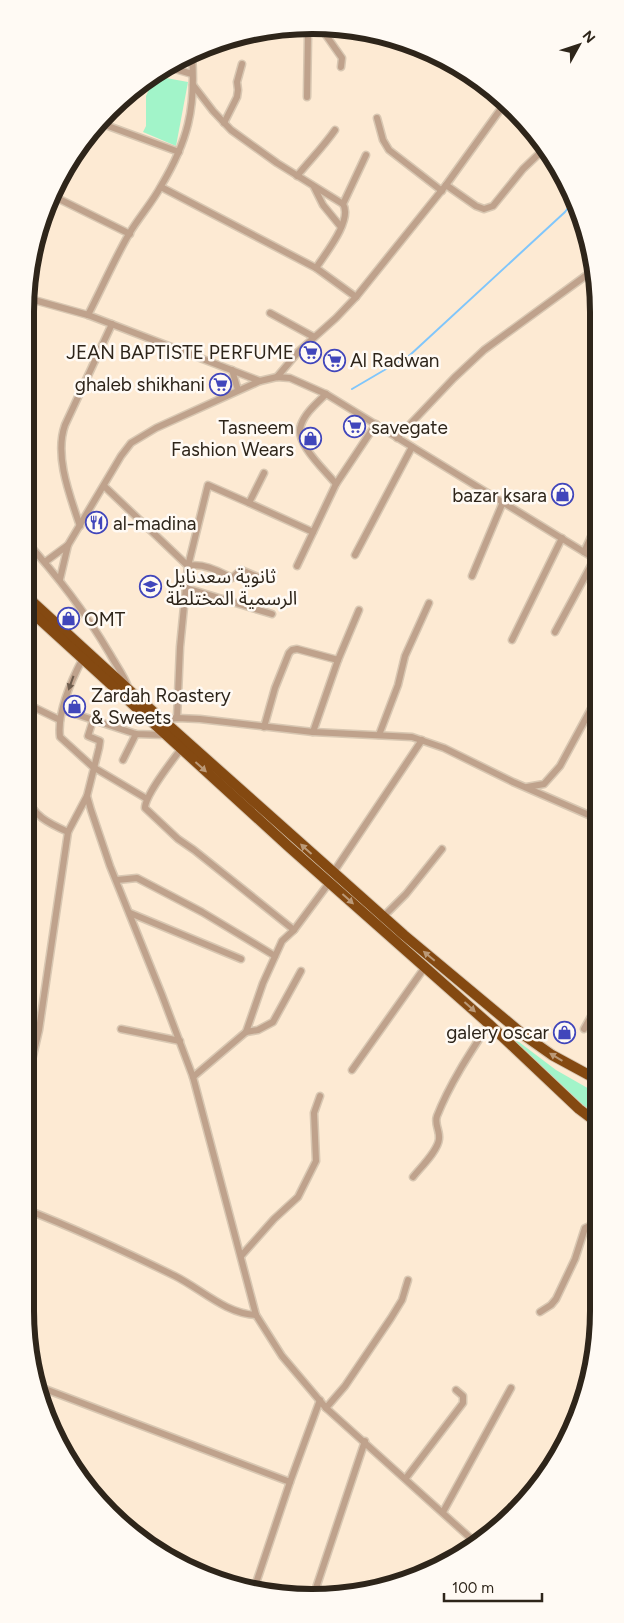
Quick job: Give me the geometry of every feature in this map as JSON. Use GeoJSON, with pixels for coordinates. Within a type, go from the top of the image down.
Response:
{"type":"FeatureCollection","features":[{"type":"Feature","properties":{"kind":"highway"},"geometry":{"type":"LineString","coordinates":[[34,603],[130,691],[181,749],[331,878]]}},
{"type":"Feature","properties":{"kind":"highway"},"geometry":{"type":"LineString","coordinates":[[34,614],[379,920],[525,1036],[552,1055],[590,1076]]}},
{"type":"Feature","properties":{"kind":"highway"},"geometry":{"type":"LineString","coordinates":[[379,920],[425,967],[590,1118]]}},
{"type":"Feature","properties":{"kind":"street"},"geometry":{"type":"LineString","coordinates":[[307,34],[307,97]]}},
{"type":"Feature","properties":{"kind":"street"},"geometry":{"type":"LineString","coordinates":[[325,34],[342,58],[341,67]]}},
{"type":"Feature","properties":{"kind":"street"},"geometry":{"type":"LineString","coordinates":[[88,316],[130,234],[161,186],[179,152],[189,123],[193,85],[193,60]]}},
{"type":"Feature","properties":{"kind":"street"},"geometry":{"type":"LineString","coordinates":[[224,123],[236,97],[238,90],[237,82],[242,64]]}},
{"type":"Feature","properties":{"kind":"street"},"geometry":{"type":"LineString","coordinates":[[176,69],[192,74]]}},
{"type":"Feature","properties":{"kind":"street"},"geometry":{"type":"LineString","coordinates":[[193,85],[224,123],[240,138],[343,204],[346,211],[341,227],[316,268]]}},
{"type":"Feature","properties":{"kind":"street"},"geometry":{"type":"LineString","coordinates":[[277,377],[299,351],[356,297],[444,188],[501,108]]}},
{"type":"Feature","properties":{"kind":"street"},"geometry":{"type":"LineString","coordinates":[[377,118],[383,140],[389,150],[444,188],[480,208],[489,208],[496,202],[523,169],[540,153]]}},
{"type":"Feature","properties":{"kind":"street"},"geometry":{"type":"LineString","coordinates":[[106,125],[179,152]]}},
{"type":"Feature","properties":{"kind":"street"},"geometry":{"type":"LineString","coordinates":[[297,176],[316,152],[326,144],[335,130]]}},
{"type":"Feature","properties":{"kind":"street"},"geometry":{"type":"LineString","coordinates":[[343,204],[366,155]]}},
{"type":"Feature","properties":{"kind":"street"},"geometry":{"type":"LineString","coordinates":[[161,186],[316,268],[356,297]]}},
{"type":"Feature","properties":{"kind":"street"},"geometry":{"type":"LineString","coordinates":[[313,186],[323,205],[341,227]]}},
{"type":"Feature","properties":{"kind":"street"},"geometry":{"type":"LineString","coordinates":[[58,199],[130,234]]}},
{"type":"Feature","properties":{"kind":"street"},"geometry":{"type":"LineString","coordinates":[[397,438],[454,378],[484,350],[588,274]]}},
{"type":"Feature","properties":{"kind":"street"},"geometry":{"type":"LineString","coordinates":[[34,300],[112,324],[260,381]]}},
{"type":"Feature","properties":{"kind":"street"},"geometry":{"type":"LineString","coordinates":[[270,313],[314,337]]}},
{"type":"Feature","properties":{"kind":"street"},"geometry":{"type":"LineString","coordinates":[[80,526],[62,462],[60,442],[65,425],[112,324]]}},
{"type":"Feature","properties":{"kind":"street"},"geometry":{"type":"LineString","coordinates":[[232,370],[238,390]]}},
{"type":"Feature","properties":{"kind":"street"},"geometry":{"type":"LineString","coordinates":[[60,579],[68,545],[126,448],[137,438],[168,422],[238,390],[260,381],[277,377],[297,380],[326,394],[590,556]]}},
{"type":"Feature","properties":{"kind":"street"},"geometry":{"type":"LineString","coordinates":[[326,394],[307,414],[301,424],[300,437],[304,446],[336,484]]}},
{"type":"Feature","properties":{"kind":"street"},"geometry":{"type":"LineString","coordinates":[[297,566],[336,484],[376,424]]}},
{"type":"Feature","properties":{"kind":"street"},"geometry":{"type":"LineString","coordinates":[[355,555],[412,448]]}},
{"type":"Feature","properties":{"kind":"street"},"geometry":{"type":"LineString","coordinates":[[249,503],[264,474]]}},
{"type":"Feature","properties":{"kind":"street"},"geometry":{"type":"LineString","coordinates":[[178,718],[180,646],[188,566],[208,485],[313,532]]}},
{"type":"Feature","properties":{"kind":"street"},"geometry":{"type":"LineString","coordinates":[[104,486],[188,566]]}},
{"type":"Feature","properties":{"kind":"street"},"geometry":{"type":"LineString","coordinates":[[472,576],[503,502]]}},
{"type":"Feature","properties":{"kind":"street"},"geometry":{"type":"LineString","coordinates":[[512,640],[562,538]]}},
{"type":"Feature","properties":{"kind":"street"},"geometry":{"type":"LineString","coordinates":[[584,552],[590,539]]}},
{"type":"Feature","properties":{"kind":"street"},"geometry":{"type":"LineString","coordinates":[[45,562],[68,545]]}},
{"type":"Feature","properties":{"kind":"street"},"geometry":{"type":"LineString","coordinates":[[34,550],[60,579],[89,619],[124,677],[130,691]]}},
{"type":"Feature","properties":{"kind":"street"},"geometry":{"type":"LineString","coordinates":[[188,566],[195,565],[215,569],[232,578],[241,570],[258,577]]}},
{"type":"Feature","properties":{"kind":"street"},"geometry":{"type":"LineString","coordinates":[[555,632],[590,570]]}},
{"type":"Feature","properties":{"kind":"street"},"geometry":{"type":"LineString","coordinates":[[186,588],[272,614]]}},
{"type":"Feature","properties":{"kind":"street"},"geometry":{"type":"LineString","coordinates":[[378,735],[398,686],[405,656],[430,603]]}},
{"type":"Feature","properties":{"kind":"street"},"geometry":{"type":"LineString","coordinates":[[312,732],[338,660],[359,610]]}},
{"type":"Feature","properties":{"kind":"street"},"geometry":{"type":"LineString","coordinates":[[264,726],[290,651],[297,649],[338,660]]}},
{"type":"Feature","properties":{"kind":"street"},"geometry":{"type":"LineString","coordinates":[[83,658],[71,683],[60,720],[59,734],[61,739],[93,767],[147,799]]}},
{"type":"Feature","properties":{"kind":"street"},"geometry":{"type":"LineString","coordinates":[[34,707],[60,720]]}},
{"type":"Feature","properties":{"kind":"street"},"geometry":{"type":"LineString","coordinates":[[63,710],[136,734],[162,728],[178,718],[312,732],[404,735],[444,748],[525,788],[590,816]]}},
{"type":"Feature","properties":{"kind":"street"},"geometry":{"type":"LineString","coordinates":[[525,788],[544,784],[560,766],[590,711]]}},
{"type":"Feature","properties":{"kind":"street"},"geometry":{"type":"LineString","coordinates":[[34,1051],[39,1030],[68,832],[87,796],[99,748],[100,741],[88,736],[93,720]]}},
{"type":"Feature","properties":{"kind":"street"},"geometry":{"type":"LineString","coordinates":[[123,760],[136,734]]}},
{"type":"Feature","properties":{"kind":"street"},"geometry":{"type":"LineString","coordinates":[[193,1077],[246,1032],[282,941],[294,930],[331,878],[422,740]]}},
{"type":"Feature","properties":{"kind":"street"},"geometry":{"type":"LineString","coordinates":[[181,749],[147,799],[145,808],[178,839],[294,930]]}},
{"type":"Feature","properties":{"kind":"street"},"geometry":{"type":"LineString","coordinates":[[87,796],[100,838],[193,1077],[242,1255],[256,1315],[282,1356],[326,1408],[472,1539]]}},
{"type":"Feature","properties":{"kind":"street"},"geometry":{"type":"LineString","coordinates":[[34,810],[43,820],[68,832]]}},
{"type":"Feature","properties":{"kind":"street"},"geometry":{"type":"LineString","coordinates":[[379,920],[406,894],[442,849]]}},
{"type":"Feature","properties":{"kind":"street"},"geometry":{"type":"LineString","coordinates":[[117,880],[137,878],[202,912],[275,956]]}},
{"type":"Feature","properties":{"kind":"street"},"geometry":{"type":"LineString","coordinates":[[130,913],[241,959]]}},
{"type":"Feature","properties":{"kind":"street"},"geometry":{"type":"LineString","coordinates":[[352,1070],[425,967]]}},
{"type":"Feature","properties":{"kind":"street"},"geometry":{"type":"LineString","coordinates":[[246,1032],[258,1030],[273,1022],[301,971]]}},
{"type":"Feature","properties":{"kind":"street"},"geometry":{"type":"LineString","coordinates":[[584,1029],[590,1018]]}},
{"type":"Feature","properties":{"kind":"street"},"geometry":{"type":"LineString","coordinates":[[413,1177],[439,1141],[436,1123],[438,1115],[452,1086],[489,1024]]}},
{"type":"Feature","properties":{"kind":"street"},"geometry":{"type":"LineString","coordinates":[[121,1029],[180,1041]]}},
{"type":"Feature","properties":{"kind":"street"},"geometry":{"type":"LineString","coordinates":[[242,1255],[274,1219],[298,1197],[316,1161],[314,1113],[320,1096]]}},
{"type":"Feature","properties":{"kind":"street"},"geometry":{"type":"LineString","coordinates":[[34,1213],[77,1230],[176,1276],[239,1312],[256,1315]]}},
{"type":"Feature","properties":{"kind":"street"},"geometry":{"type":"LineString","coordinates":[[540,1312],[556,1300],[585,1228],[590,1226]]}},
{"type":"Feature","properties":{"kind":"street"},"geometry":{"type":"LineString","coordinates":[[326,1408],[345,1386],[391,1318],[402,1300],[408,1280]]}},
{"type":"Feature","properties":{"kind":"street"},"geometry":{"type":"LineString","coordinates":[[444,1512],[511,1388]]}},
{"type":"Feature","properties":{"kind":"street"},"geometry":{"type":"LineString","coordinates":[[45,1389],[290,1482]]}},
{"type":"Feature","properties":{"kind":"street"},"geometry":{"type":"LineString","coordinates":[[406,1478],[463,1403],[463,1396],[456,1390]]}},
{"type":"Feature","properties":{"kind":"street"},"geometry":{"type":"LineString","coordinates":[[256,1584],[320,1400]]}},
{"type":"Feature","properties":{"kind":"street"},"geometry":{"type":"LineString","coordinates":[[316,1589],[365,1442]]}},
{"type":"Feature","properties":{"kind":"green space"},"geometry":{"type":"Polygon","coordinates":[[[163,77],[188,82],[176,146],[143,132],[146,126],[146,96],[151,85],[163,77]]]}},
{"type":"Feature","properties":{"kind":"green space"},"geometry":{"type":"Polygon","coordinates":[[[503,1030],[556,1070],[590,1089],[590,1111],[561,1087],[503,1030]]]}},
{"type":"Feature","properties":{"kind":"waterway"},"geometry":{"type":"LineString","coordinates":[[352,389],[410,355],[569,206]]}},
{"type":"Feature","properties":{"kind":"place","name":"JEAN BAPTISTE PERFUME"},"geometry":{"type":"Point","coordinates":[310,352]}},
{"type":"Feature","properties":{"kind":"place","name":"Al Radwan"},"geometry":{"type":"Point","coordinates":[334,360]}},
{"type":"Feature","properties":{"kind":"place","name":"ghaleb shikhani"},"geometry":{"type":"Point","coordinates":[221,384]}},
{"type":"Feature","properties":{"kind":"place","name":"savegate"},"geometry":{"type":"Point","coordinates":[355,427]}},
{"type":"Feature","properties":{"kind":"place","name":"Tasneem Fashion Wears"},"geometry":{"type":"Point","coordinates":[310,438]}},
{"type":"Feature","properties":{"kind":"place","name":"bazar ksara"},"geometry":{"type":"Point","coordinates":[563,495]}},
{"type":"Feature","properties":{"kind":"place","name":"al-madina"},"geometry":{"type":"Point","coordinates":[97,523]}},
{"type":"Feature","properties":{"kind":"place","name":"ثانوية سعدنايل الرسمية المختلطة"},"geometry":{"type":"Point","coordinates":[150,587]}},
{"type":"Feature","properties":{"kind":"place","name":"OMT"},"geometry":{"type":"Point","coordinates":[68,619]}},
{"type":"Feature","properties":{"kind":"place","name":"Zardah Roastery & Sweets"},"geometry":{"type":"Point","coordinates":[75,706]}},
{"type":"Feature","properties":{"kind":"place","name":"galery oscar"},"geometry":{"type":"Point","coordinates":[565,1032]}}]}
